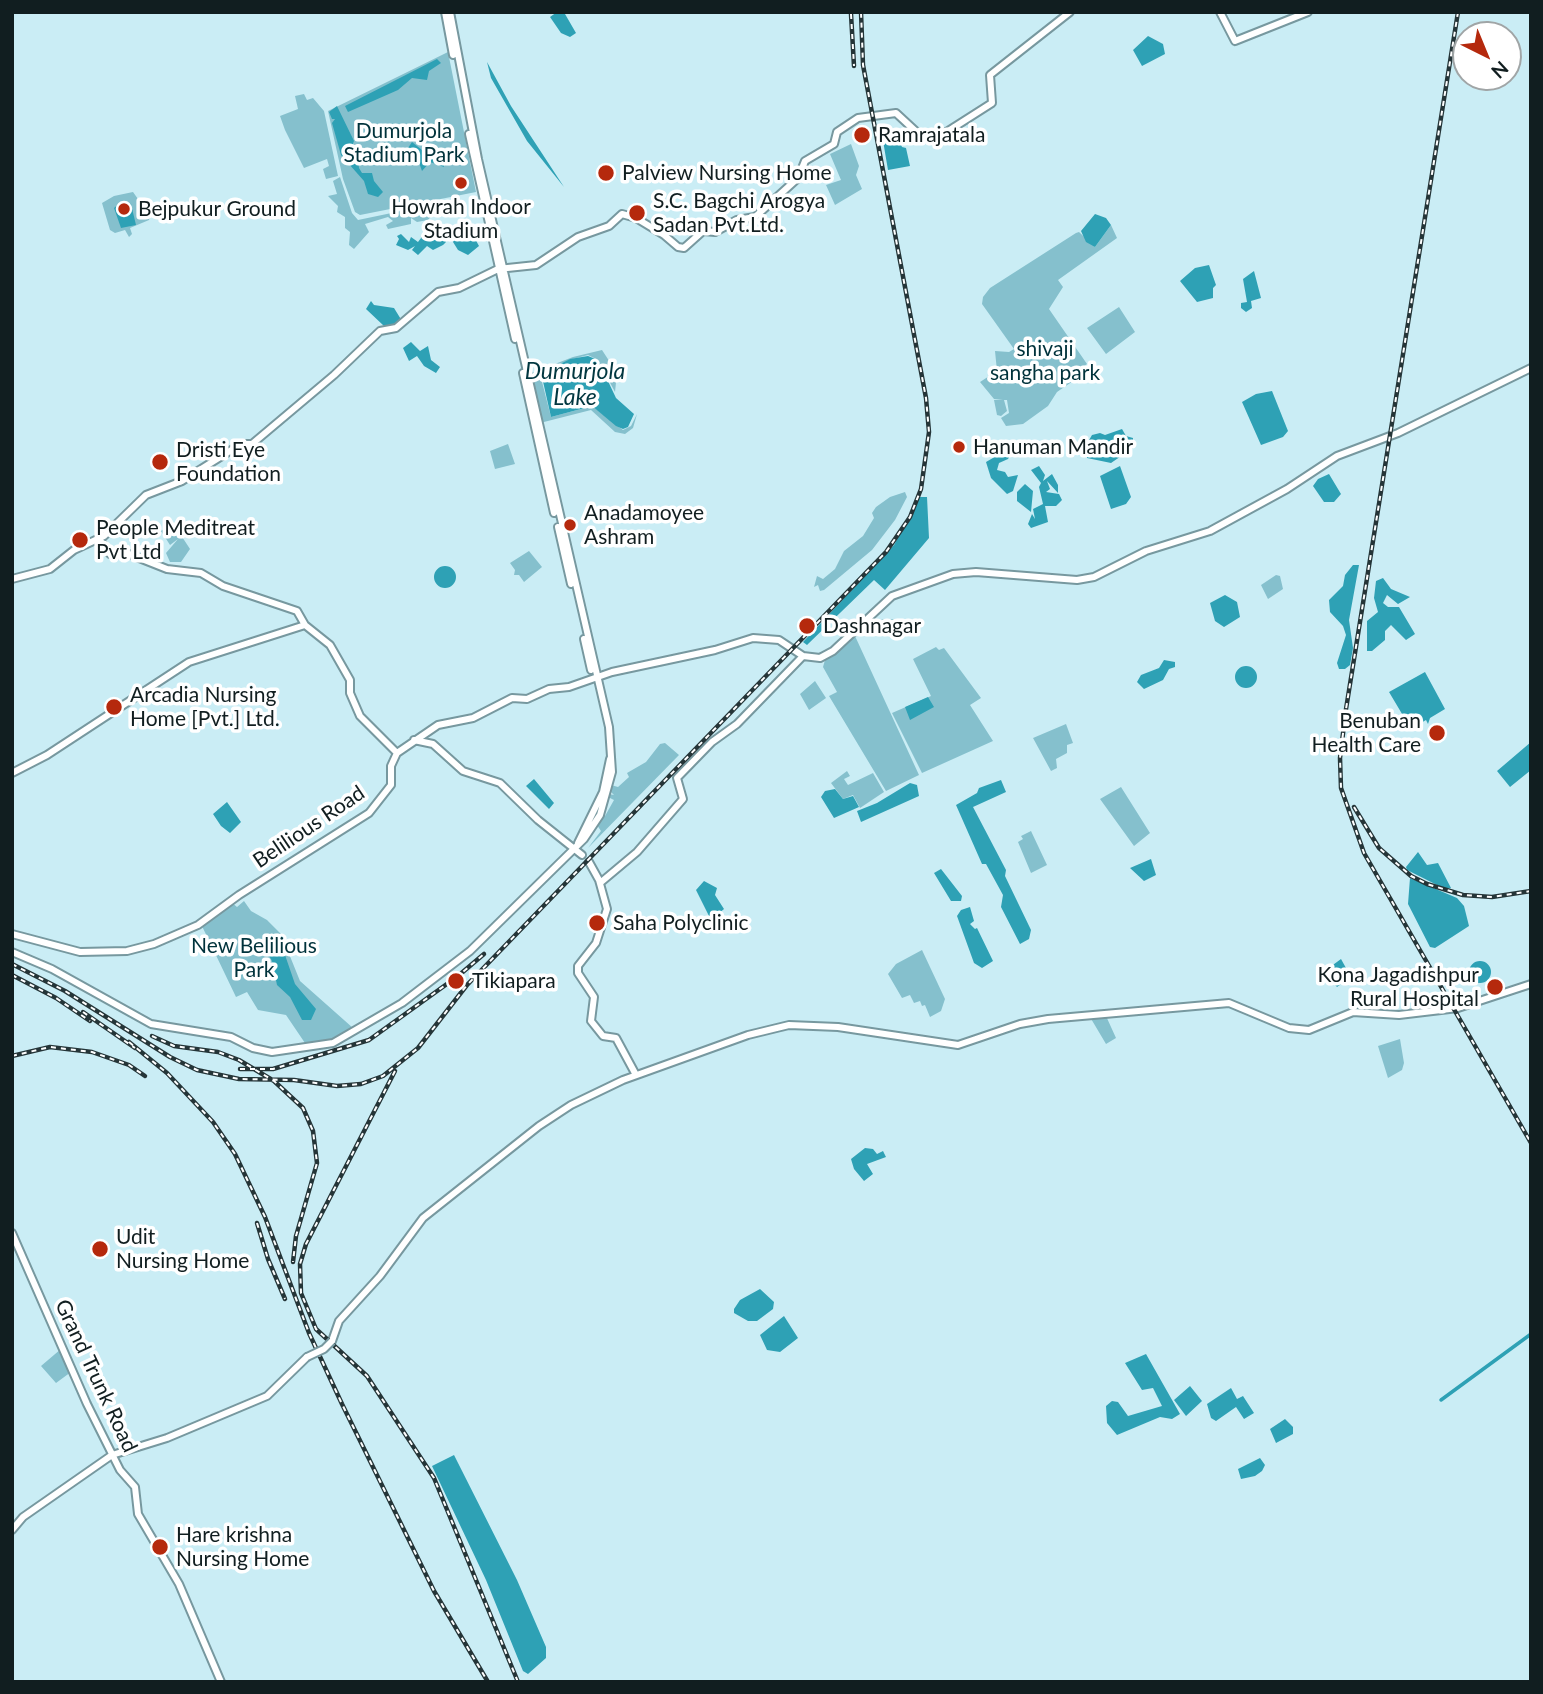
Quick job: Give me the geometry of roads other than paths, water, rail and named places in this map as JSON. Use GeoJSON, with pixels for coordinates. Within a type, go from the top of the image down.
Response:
{"type":"FeatureCollection","features":[{"type":"Feature","properties":{"kind":"main road"},"geometry":{"type":"LineString","coordinates":[[12,952],[52,969],[151,1024],[231,1037],[253,1048],[272,1052],[333,1043],[402,1003],[470,951],[576,848],[604,789],[610,758],[606,726],[501,269],[447,12]]}},
{"type":"Feature","properties":{"kind":"main road"},"geometry":{"type":"LineString","coordinates":[[12,579],[50,569],[74,550],[99,539],[146,495],[182,481],[241,444],[252,444],[334,375],[380,331],[396,328],[438,292],[459,288],[501,269],[536,265],[578,237],[596,233],[625,214],[659,231],[678,247],[684,248],[703,231],[715,232],[737,220],[755,217],[798,178],[805,161],[834,144],[836,134],[858,118],[896,113],[923,138],[934,140],[992,103],[990,75],[1070,12]]}},
{"type":"Feature","properties":{"kind":"main road"},"geometry":{"type":"LineString","coordinates":[[1220,12],[1235,41],[1308,12]]}},
{"type":"Feature","properties":{"kind":"main road"},"geometry":{"type":"LineString","coordinates":[[99,539],[110,554],[119,550],[167,569],[201,573],[223,586],[295,610],[305,625],[330,645],[350,680],[350,693],[360,716],[397,753],[438,725],[473,718],[512,698],[527,699],[549,688],[569,687],[753,638],[779,640],[803,656],[820,658],[833,651],[891,596],[953,574],[976,572],[1077,580],[1101,574],[1146,551],[1210,531],[1287,489],[1337,456],[1398,433],[1531,368]]}},
{"type":"Feature","properties":{"kind":"main road"},"geometry":{"type":"LineString","coordinates":[[12,774],[47,755],[189,662],[305,625]]}},
{"type":"Feature","properties":{"kind":"main road"},"geometry":{"type":"LineString","coordinates":[[600,883],[637,852],[683,799],[677,778],[712,742],[737,724],[803,656]]}},
{"type":"Feature","properties":{"kind":"main road"},"geometry":{"type":"LineString","coordinates":[[414,740],[433,744],[463,771],[500,783],[538,820],[582,855]]}},
{"type":"Feature","properties":{"kind":"main road","name":"Belilious Road"},"geometry":{"type":"LineString","coordinates":[[12,934],[52,947],[99,953],[127,951],[154,944],[198,925],[229,901],[369,813],[391,785],[391,766],[397,753]]}},
{"type":"Feature","properties":{"kind":"main road"},"geometry":{"type":"LineString","coordinates":[[589,862],[600,883],[607,909],[596,943],[578,966],[579,973],[594,997],[591,1021],[603,1036],[615,1038],[636,1075]]}},
{"type":"Feature","properties":{"kind":"main road"},"geometry":{"type":"LineString","coordinates":[[12,1530],[23,1517],[112,1455],[167,1438],[267,1396],[307,1357],[324,1349],[332,1341],[341,1318],[380,1276],[434,1209],[571,1105],[636,1075],[748,1035],[789,1026],[881,1032],[958,1045],[1020,1024],[1048,1019],[1229,1003],[1289,1028],[1309,1030],[1353,1012],[1399,1015],[1458,1008],[1531,984]]}},
{"type":"Feature","properties":{"kind":"main road","name":"Grand Trunk Road"},"geometry":{"type":"LineString","coordinates":[[12,1233],[112,1455],[135,1487],[138,1514],[179,1584],[221,1682]]}},
{"type":"Feature","properties":{"kind":"water"},"geometry":{"type":"Polygon","coordinates":[[[557,12],[565,14],[576,33],[570,37],[561,33],[550,17],[557,12]]]}},
{"type":"Feature","properties":{"kind":"water"},"geometry":{"type":"Polygon","coordinates":[[[1148,36],[1163,44],[1165,54],[1142,66],[1133,50],[1148,36]]]}},
{"type":"Feature","properties":{"kind":"water"},"geometry":{"type":"Polygon","coordinates":[[[437,59],[441,63],[429,71],[427,80],[412,78],[398,90],[348,112],[345,106],[437,59]]]}},
{"type":"Feature","properties":{"kind":"water"},"geometry":{"type":"Polygon","coordinates":[[[487,62],[511,106],[564,187],[527,141],[491,78],[487,62]]]}},
{"type":"Feature","properties":{"kind":"water"},"geometry":{"type":"Polygon","coordinates":[[[337,106],[354,141],[349,154],[364,153],[358,161],[359,168],[362,173],[372,173],[374,181],[383,192],[378,197],[368,194],[364,181],[341,155],[332,123],[335,119],[332,119],[329,112],[337,106]]]}},
{"type":"Feature","properties":{"kind":"water"},"geometry":{"type":"Polygon","coordinates":[[[881,129],[897,135],[902,147],[906,148],[910,166],[888,170],[881,129]]]}},
{"type":"Feature","properties":{"kind":"water"},"geometry":{"type":"Polygon","coordinates":[[[412,142],[422,150],[433,145],[438,147],[435,154],[437,160],[444,159],[444,167],[430,162],[422,171],[416,154],[408,148],[412,142]]]}},
{"type":"Feature","properties":{"kind":"water"},"geometry":{"type":"Polygon","coordinates":[[[122,201],[131,204],[136,225],[121,228],[114,208],[122,201]]]}},
{"type":"Feature","properties":{"kind":"water"},"geometry":{"type":"Polygon","coordinates":[[[1095,214],[1106,218],[1111,225],[1095,247],[1086,242],[1081,231],[1095,214]]]}},
{"type":"Feature","properties":{"kind":"water"},"geometry":{"type":"Polygon","coordinates":[[[433,222],[446,242],[443,245],[433,250],[427,246],[418,255],[412,250],[415,246],[408,250],[396,245],[399,239],[397,236],[401,234],[409,242],[411,237],[418,242],[433,222]]]}},
{"type":"Feature","properties":{"kind":"water"},"geometry":{"type":"Polygon","coordinates":[[[462,229],[473,235],[479,246],[468,255],[458,250],[453,242],[462,229]]]}},
{"type":"Feature","properties":{"kind":"water"},"geometry":{"type":"Polygon","coordinates":[[[1209,265],[1216,285],[1213,288],[1213,298],[1197,302],[1180,281],[1195,268],[1209,265]]]}},
{"type":"Feature","properties":{"kind":"water"},"geometry":{"type":"Polygon","coordinates":[[[1254,271],[1261,298],[1251,301],[1252,308],[1246,312],[1241,308],[1241,303],[1247,302],[1243,279],[1254,271]]]}},
{"type":"Feature","properties":{"kind":"water"},"geometry":{"type":"Polygon","coordinates":[[[371,301],[374,305],[394,308],[402,321],[395,327],[384,326],[366,309],[371,301]]]}},
{"type":"Feature","properties":{"kind":"water"},"geometry":{"type":"Polygon","coordinates":[[[411,342],[420,351],[428,346],[431,360],[440,367],[436,373],[424,366],[417,356],[409,361],[403,348],[411,342]]]}},
{"type":"Feature","properties":{"kind":"water","name":"Dumurjola Lake"},"geometry":{"type":"Polygon","coordinates":[[[588,356],[598,360],[616,398],[634,414],[628,427],[623,429],[616,426],[592,406],[551,417],[542,377],[546,371],[570,359],[588,356]]]}},
{"type":"Feature","properties":{"kind":"water"},"geometry":{"type":"Polygon","coordinates":[[[1272,391],[1288,431],[1283,437],[1261,445],[1242,402],[1256,394],[1272,391]]]}},
{"type":"Feature","properties":{"kind":"water"},"geometry":{"type":"Polygon","coordinates":[[[1122,429],[1126,436],[1133,438],[1133,448],[1111,463],[1087,458],[1088,442],[1092,435],[1105,435],[1122,429]]]}},
{"type":"Feature","properties":{"kind":"water"},"geometry":{"type":"Polygon","coordinates":[[[1005,451],[1011,454],[1008,459],[999,463],[997,470],[1005,472],[1008,477],[1018,475],[1013,491],[1007,494],[991,478],[986,462],[1005,451]]]}},
{"type":"Feature","properties":{"kind":"water"},"geometry":{"type":"Polygon","coordinates":[[[1039,466],[1045,475],[1043,481],[1052,474],[1058,485],[1058,493],[1047,481],[1050,489],[1046,492],[1059,494],[1062,500],[1056,506],[1045,506],[1048,522],[1031,528],[1028,524],[1032,514],[1035,519],[1033,509],[1043,504],[1039,487],[1041,483],[1031,470],[1039,466]]]}},
{"type":"Feature","properties":{"kind":"water"},"geometry":{"type":"Polygon","coordinates":[[[1120,466],[1131,497],[1126,504],[1111,509],[1100,476],[1120,466]]]}},
{"type":"Feature","properties":{"kind":"water"},"geometry":{"type":"Polygon","coordinates":[[[1329,474],[1341,494],[1334,502],[1324,502],[1313,486],[1318,479],[1329,474]]]}},
{"type":"Feature","properties":{"kind":"water"},"geometry":{"type":"Polygon","coordinates":[[[1025,484],[1033,491],[1031,512],[1017,501],[1017,492],[1025,484]]]}},
{"type":"Feature","properties":{"kind":"water"},"geometry":{"type":"Polygon","coordinates":[[[919,497],[927,497],[929,538],[885,590],[874,580],[807,645],[803,642],[894,545],[919,497]]]}},
{"type":"Feature","properties":{"kind":"water"},"geometry":{"type":"Polygon","coordinates":[[[1353,565],[1359,565],[1349,620],[1353,648],[1350,665],[1339,669],[1337,663],[1346,635],[1343,626],[1330,612],[1329,600],[1343,586],[1345,575],[1353,565]]]}},
{"type":"Feature","properties":{"kind":"water"},"geometry":{"type":"Polygon","coordinates":[[[445,566],[453,569],[456,577],[453,585],[445,588],[437,585],[434,577],[437,569],[445,566]]]}},
{"type":"Feature","properties":{"kind":"water"},"geometry":{"type":"Polygon","coordinates":[[[1383,578],[1391,589],[1410,597],[1398,604],[1387,595],[1383,603],[1388,607],[1399,607],[1415,634],[1406,640],[1391,625],[1385,631],[1385,640],[1372,651],[1367,651],[1367,621],[1378,612],[1374,598],[1376,581],[1383,578]]]}},
{"type":"Feature","properties":{"kind":"water"},"geometry":{"type":"Polygon","coordinates":[[[1225,595],[1237,602],[1240,617],[1224,627],[1215,621],[1210,603],[1225,595]]]}},
{"type":"Feature","properties":{"kind":"water"},"geometry":{"type":"Polygon","coordinates":[[[1164,660],[1175,662],[1175,667],[1169,669],[1163,680],[1144,689],[1137,682],[1141,675],[1159,668],[1164,660]]]}},
{"type":"Feature","properties":{"kind":"water"},"geometry":{"type":"Polygon","coordinates":[[[1246,666],[1254,669],[1257,677],[1254,685],[1246,688],[1238,685],[1235,677],[1238,669],[1246,666]]]}},
{"type":"Feature","properties":{"kind":"water"},"geometry":{"type":"Polygon","coordinates":[[[1425,672],[1445,709],[1430,718],[1428,724],[1426,720],[1411,729],[1389,692],[1425,672]]]}},
{"type":"Feature","properties":{"kind":"water"},"geometry":{"type":"Polygon","coordinates":[[[928,697],[934,707],[910,720],[905,707],[928,697]]]}},
{"type":"Feature","properties":{"kind":"water"},"geometry":{"type":"Polygon","coordinates":[[[1531,742],[1531,770],[1510,787],[1497,771],[1531,742]]]}},
{"type":"Feature","properties":{"kind":"water"},"geometry":{"type":"Polygon","coordinates":[[[534,779],[554,803],[549,809],[526,786],[534,779]]]}},
{"type":"Feature","properties":{"kind":"water"},"geometry":{"type":"Polygon","coordinates":[[[1001,780],[1006,792],[973,807],[1006,870],[1005,876],[1031,930],[1029,939],[1020,944],[1001,907],[1003,895],[986,864],[982,864],[956,805],[977,793],[979,788],[1001,780]]]}},
{"type":"Feature","properties":{"kind":"water"},"geometry":{"type":"Polygon","coordinates":[[[910,783],[917,785],[919,796],[861,822],[857,811],[877,803],[910,783]]]}},
{"type":"Feature","properties":{"kind":"water"},"geometry":{"type":"Polygon","coordinates":[[[835,789],[843,799],[853,796],[859,807],[834,818],[821,797],[825,791],[835,789]]]}},
{"type":"Feature","properties":{"kind":"water"},"geometry":{"type":"Polygon","coordinates":[[[227,802],[241,822],[230,833],[213,814],[227,802]]]}},
{"type":"Feature","properties":{"kind":"water"},"geometry":{"type":"Polygon","coordinates":[[[1418,852],[1427,865],[1438,863],[1451,888],[1445,889],[1407,870],[1406,867],[1418,852]]]}},
{"type":"Feature","properties":{"kind":"water"},"geometry":{"type":"Polygon","coordinates":[[[1151,859],[1156,875],[1144,881],[1130,868],[1151,859]]]}},
{"type":"Feature","properties":{"kind":"water"},"geometry":{"type":"Polygon","coordinates":[[[941,869],[962,896],[961,901],[951,901],[934,873],[941,869]]]}},
{"type":"Feature","properties":{"kind":"water"},"geometry":{"type":"Polygon","coordinates":[[[1410,878],[1457,898],[1464,906],[1469,926],[1435,948],[1430,947],[1408,904],[1410,878]]]}},
{"type":"Feature","properties":{"kind":"water"},"geometry":{"type":"Polygon","coordinates":[[[704,881],[717,888],[715,895],[724,909],[711,920],[696,890],[704,881]]]}},
{"type":"Feature","properties":{"kind":"water"},"geometry":{"type":"Polygon","coordinates":[[[970,907],[974,921],[970,924],[977,928],[993,961],[982,968],[974,963],[957,916],[961,910],[970,907]]]}},
{"type":"Feature","properties":{"kind":"water"},"geometry":{"type":"Polygon","coordinates":[[[269,934],[277,939],[295,984],[316,1009],[311,1020],[302,1020],[290,997],[277,985],[272,961],[261,941],[269,934]]]}},
{"type":"Feature","properties":{"kind":"water"},"geometry":{"type":"Polygon","coordinates":[[[1341,959],[1351,977],[1337,987],[1327,976],[1326,970],[1341,959]]]}},
{"type":"Feature","properties":{"kind":"water"},"geometry":{"type":"Polygon","coordinates":[[[1480,961],[1488,964],[1491,972],[1488,980],[1480,983],[1472,980],[1469,972],[1472,964],[1480,961]]]}},
{"type":"Feature","properties":{"kind":"water"},"geometry":{"type":"Polygon","coordinates":[[[865,1148],[873,1149],[877,1154],[883,1151],[886,1157],[867,1164],[873,1174],[864,1181],[854,1169],[851,1159],[865,1148]]]}},
{"type":"Feature","properties":{"kind":"water"},"geometry":{"type":"Polygon","coordinates":[[[760,1289],[774,1302],[773,1309],[757,1321],[748,1321],[734,1313],[740,1300],[760,1289]]]}},
{"type":"Feature","properties":{"kind":"water"},"geometry":{"type":"Polygon","coordinates":[[[784,1316],[798,1338],[780,1352],[767,1350],[760,1335],[784,1316]]]}},
{"type":"Feature","properties":{"kind":"water"},"geometry":{"type":"Polygon","coordinates":[[[1146,1354],[1180,1414],[1172,1419],[1160,1417],[1117,1435],[1107,1423],[1106,1406],[1112,1401],[1118,1402],[1128,1416],[1162,1406],[1153,1388],[1142,1390],[1125,1363],[1146,1354]]]}},
{"type":"Feature","properties":{"kind":"water"},"geometry":{"type":"Polygon","coordinates":[[[1190,1386],[1202,1401],[1186,1416],[1174,1400],[1190,1386]]]}},
{"type":"Feature","properties":{"kind":"water"},"geometry":{"type":"Polygon","coordinates":[[[1231,1388],[1237,1399],[1243,1396],[1254,1413],[1244,1419],[1236,1407],[1216,1421],[1211,1418],[1207,1404],[1231,1388]]]}},
{"type":"Feature","properties":{"kind":"water"},"geometry":{"type":"Polygon","coordinates":[[[1285,1419],[1293,1427],[1293,1434],[1276,1443],[1270,1429],[1285,1419]]]}},
{"type":"Feature","properties":{"kind":"water"},"geometry":{"type":"Polygon","coordinates":[[[454,1455],[517,1580],[546,1647],[546,1658],[528,1674],[523,1671],[486,1580],[432,1466],[454,1455]]]}},
{"type":"Feature","properties":{"kind":"water"},"geometry":{"type":"Polygon","coordinates":[[[1260,1458],[1265,1465],[1262,1471],[1255,1476],[1241,1479],[1238,1469],[1260,1458]]]}},
{"type":"Feature","properties":{"kind":"waterway"},"geometry":{"type":"LineString","coordinates":[[1441,1400],[1531,1334]]}},
{"type":"Feature","properties":{"kind":"railway"},"geometry":{"type":"LineString","coordinates":[[12,964],[65,991],[170,1057],[197,1070],[239,1079],[294,1080],[337,1086],[361,1084],[383,1076],[418,1048],[467,985],[886,552],[910,517],[921,489],[929,432],[926,398],[863,65],[861,12]]}},
{"type":"Feature","properties":{"kind":"railway"},"geometry":{"type":"LineString","coordinates":[[1458,12],[1346,709],[1340,758],[1341,788],[1364,853],[1531,1143]]}},
{"type":"Feature","properties":{"kind":"railway"},"geometry":{"type":"LineString","coordinates":[[851,14],[854,66]]}},
{"type":"Feature","properties":{"kind":"railway"},"geometry":{"type":"LineString","coordinates":[[1354,807],[1379,848],[1411,876],[1427,884],[1463,895],[1492,897],[1531,891]]}},
{"type":"Feature","properties":{"kind":"railway"},"geometry":{"type":"LineString","coordinates":[[240,1069],[273,1069],[369,1040],[484,954]]}},
{"type":"Feature","properties":{"kind":"railway"},"geometry":{"type":"LineString","coordinates":[[12,975],[56,998],[90,1021]]}},
{"type":"Feature","properties":{"kind":"railway"},"geometry":{"type":"LineString","coordinates":[[83,1012],[135,1048]]}},
{"type":"Feature","properties":{"kind":"railway"},"geometry":{"type":"LineString","coordinates":[[152,1036],[174,1046],[218,1052],[239,1060],[274,1081],[303,1108],[313,1131],[317,1163],[296,1236],[293,1262]]}},
{"type":"Feature","properties":{"kind":"railway"},"geometry":{"type":"LineString","coordinates":[[129,1042],[167,1073],[213,1122],[235,1154],[265,1217],[309,1333],[342,1404],[434,1591],[488,1682]]}},
{"type":"Feature","properties":{"kind":"railway"},"geometry":{"type":"LineString","coordinates":[[12,1056],[50,1047],[92,1052],[129,1065],[145,1076]]}},
{"type":"Feature","properties":{"kind":"railway"},"geometry":{"type":"LineString","coordinates":[[395,1071],[306,1244],[300,1264],[301,1293],[316,1329],[367,1376],[434,1478],[518,1682]]}},
{"type":"Feature","properties":{"kind":"railway"},"geometry":{"type":"LineString","coordinates":[[257,1223],[268,1259],[285,1299]]}},
{"type":"Feature","properties":{"kind":"place","name":"Ramrajatala"},"geometry":{"type":"Point","coordinates":[862,135]}},
{"type":"Feature","properties":{"kind":"place","name":"Palview Nursing Home"},"geometry":{"type":"Point","coordinates":[606,173]}},
{"type":"Feature","properties":{"kind":"place","name":"Howrah Indoor Stadium"},"geometry":{"type":"Point","coordinates":[461,183]}},
{"type":"Feature","properties":{"kind":"place","name":"Bejpukur Ground"},"geometry":{"type":"Point","coordinates":[124,209]}},
{"type":"Feature","properties":{"kind":"place","name":"S.C. Bagchi Arogya Sadan Pvt.Ltd."},"geometry":{"type":"Point","coordinates":[637,213]}},
{"type":"Feature","properties":{"kind":"place","name":"Hanuman Mandir"},"geometry":{"type":"Point","coordinates":[959,447]}},
{"type":"Feature","properties":{"kind":"place","name":"Dristi Eye Foundation"},"geometry":{"type":"Point","coordinates":[160,462]}},
{"type":"Feature","properties":{"kind":"place","name":"Anadamoyee Ashram"},"geometry":{"type":"Point","coordinates":[570,525]}},
{"type":"Feature","properties":{"kind":"place","name":"People Meditreat Pvt Ltd"},"geometry":{"type":"Point","coordinates":[80,540]}},
{"type":"Feature","properties":{"kind":"place","name":"Dashnagar"},"geometry":{"type":"Point","coordinates":[807,626]}},
{"type":"Feature","properties":{"kind":"place","name":"Arcadia Nursing Home [Pvt.] Ltd."},"geometry":{"type":"Point","coordinates":[114,707]}},
{"type":"Feature","properties":{"kind":"place","name":"Benuban Health Care"},"geometry":{"type":"Point","coordinates":[1437,733]}},
{"type":"Feature","properties":{"kind":"place","name":"Saha Polyclinic"},"geometry":{"type":"Point","coordinates":[597,923]}},
{"type":"Feature","properties":{"kind":"place","name":"Tikiapara"},"geometry":{"type":"Point","coordinates":[456,981]}},
{"type":"Feature","properties":{"kind":"place","name":"Kona Jagadishpur Rural Hospital"},"geometry":{"type":"Point","coordinates":[1495,987]}},
{"type":"Feature","properties":{"kind":"place","name":"Udit Nursing Home"},"geometry":{"type":"Point","coordinates":[100,1249]}},
{"type":"Feature","properties":{"kind":"place","name":"Hare krishna Nursing Home"},"geometry":{"type":"Point","coordinates":[160,1547]}},
{"type":"Feature","properties":{"kind":"park label","name":"Dumurjola Stadium Park"},"geometry":{"type":"Point","coordinates":[404,143]}},
{"type":"Feature","properties":{"kind":"park label","name":"shivaji sangha park"},"geometry":{"type":"Point","coordinates":[1045,361]}},
{"type":"Feature","properties":{"kind":"park label","name":"New Belilious Park"},"geometry":{"type":"Point","coordinates":[254,958]}}]}
